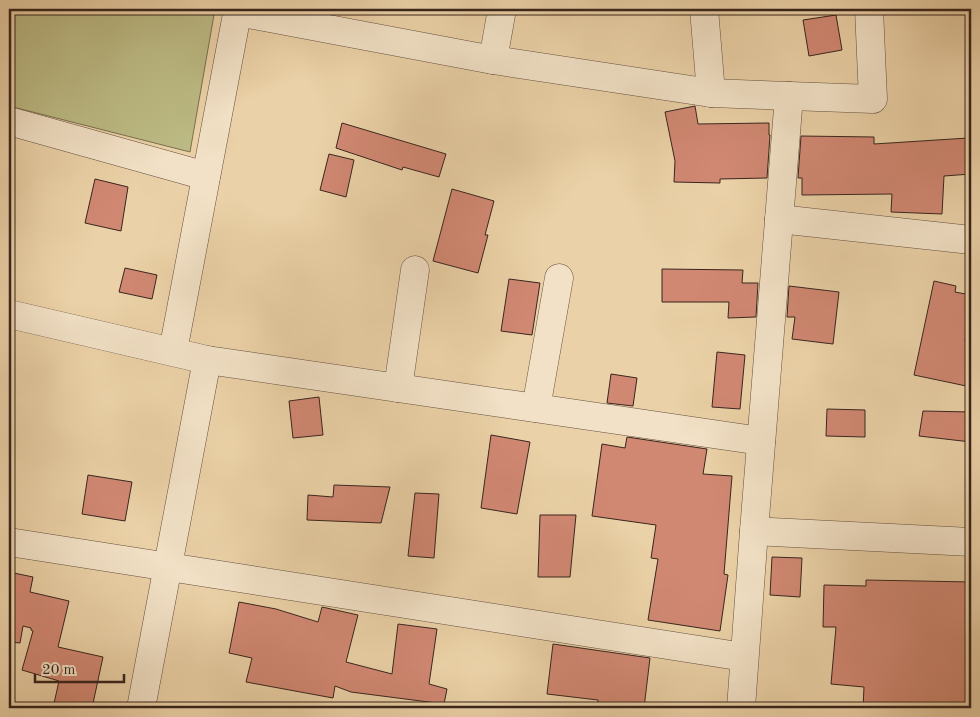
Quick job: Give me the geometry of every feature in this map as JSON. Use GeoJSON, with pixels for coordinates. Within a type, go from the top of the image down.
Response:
{"type":"FeatureCollection","features":[{"type":"Feature","properties":{"kind":"street"},"geometry":{"type":"LineString","coordinates":[[493,60],[502,9]]}},
{"type":"Feature","properties":{"kind":"street"},"geometry":{"type":"LineString","coordinates":[[704,9],[711,93]]}},
{"type":"Feature","properties":{"kind":"street"},"geometry":{"type":"LineString","coordinates":[[173,351],[238,10],[493,60],[711,93],[873,98],[869,9]]}},
{"type":"Feature","properties":{"kind":"street"},"geometry":{"type":"LineString","coordinates":[[741,708],[789,96]]}},
{"type":"Feature","properties":{"kind":"street"},"geometry":{"type":"LineString","coordinates":[[9,121],[206,176]]}},
{"type":"Feature","properties":{"kind":"street"},"geometry":{"type":"LineString","coordinates":[[779,219],[971,240]]}},
{"type":"Feature","properties":{"kind":"street"},"geometry":{"type":"LineString","coordinates":[[398,388],[415,270]]}},
{"type":"Feature","properties":{"kind":"street"},"geometry":{"type":"LineString","coordinates":[[536,408],[559,278]]}},
{"type":"Feature","properties":{"kind":"street"},"geometry":{"type":"LineString","coordinates":[[9,314],[207,360],[761,441]]}},
{"type":"Feature","properties":{"kind":"street"},"geometry":{"type":"LineString","coordinates":[[141,708],[207,360]]}},
{"type":"Feature","properties":{"kind":"street"},"geometry":{"type":"LineString","coordinates":[[754,531],[971,542]]}},
{"type":"Feature","properties":{"kind":"street"},"geometry":{"type":"LineString","coordinates":[[9,542],[744,657]]}},
{"type":"Feature","properties":{"kind":"shaded area"},"geometry":{"type":"Polygon","coordinates":[[[9,9],[215,9],[190,152],[9,106],[9,9]]]}},
{"type":"Feature","properties":{"kind":"building"},"geometry":{"type":"Polygon","coordinates":[[[836,15],[842,50],[809,56],[803,20],[836,15]]]}},
{"type":"Feature","properties":{"kind":"building"},"geometry":{"type":"Polygon","coordinates":[[[695,106],[698,124],[769,123],[767,178],[720,179],[720,183],[674,182],[675,161],[665,112],[695,106]]]}},
{"type":"Feature","properties":{"kind":"building"},"geometry":{"type":"Polygon","coordinates":[[[342,123],[446,154],[439,177],[403,167],[402,170],[336,148],[342,123]]]}},
{"type":"Feature","properties":{"kind":"building"},"geometry":{"type":"Polygon","coordinates":[[[801,136],[874,137],[874,144],[968,138],[971,174],[944,176],[942,214],[891,212],[892,194],[802,195],[802,178],[798,178],[801,136]]]}},
{"type":"Feature","properties":{"kind":"building"},"geometry":{"type":"Polygon","coordinates":[[[329,154],[354,160],[346,197],[320,190],[329,154]]]}},
{"type":"Feature","properties":{"kind":"building"},"geometry":{"type":"Polygon","coordinates":[[[95,179],[128,187],[121,231],[85,223],[95,179]]]}},
{"type":"Feature","properties":{"kind":"building"},"geometry":{"type":"Polygon","coordinates":[[[452,189],[494,201],[485,235],[488,235],[478,273],[433,261],[452,189]]]}},
{"type":"Feature","properties":{"kind":"building"},"geometry":{"type":"Polygon","coordinates":[[[125,268],[157,275],[152,299],[119,292],[125,268]]]}},
{"type":"Feature","properties":{"kind":"building"},"geometry":{"type":"Polygon","coordinates":[[[662,269],[743,270],[742,283],[758,283],[756,317],[728,318],[729,302],[662,302],[662,269]]]}},
{"type":"Feature","properties":{"kind":"building"},"geometry":{"type":"Polygon","coordinates":[[[509,279],[540,283],[532,335],[501,331],[509,279]]]}},
{"type":"Feature","properties":{"kind":"building"},"geometry":{"type":"Polygon","coordinates":[[[934,281],[956,286],[955,292],[971,295],[971,310],[965,340],[971,341],[971,387],[914,375],[934,281]]]}},
{"type":"Feature","properties":{"kind":"building"},"geometry":{"type":"Polygon","coordinates":[[[789,286],[839,292],[833,344],[792,339],[795,317],[787,317],[789,286]]]}},
{"type":"Feature","properties":{"kind":"building"},"geometry":{"type":"Polygon","coordinates":[[[717,352],[745,355],[740,409],[712,407],[717,352]]]}},
{"type":"Feature","properties":{"kind":"building"},"geometry":{"type":"Polygon","coordinates":[[[611,374],[637,378],[633,406],[607,403],[611,374]]]}},
{"type":"Feature","properties":{"kind":"building"},"geometry":{"type":"Polygon","coordinates":[[[319,397],[323,435],[293,438],[289,401],[319,397]]]}},
{"type":"Feature","properties":{"kind":"building"},"geometry":{"type":"Polygon","coordinates":[[[827,409],[865,410],[865,437],[826,436],[827,409]]]}},
{"type":"Feature","properties":{"kind":"building"},"geometry":{"type":"Polygon","coordinates":[[[923,411],[971,412],[971,442],[919,436],[923,411]]]}},
{"type":"Feature","properties":{"kind":"building"},"geometry":{"type":"Polygon","coordinates":[[[491,435],[530,442],[517,514],[481,508],[491,435]]]}},
{"type":"Feature","properties":{"kind":"building"},"geometry":{"type":"Polygon","coordinates":[[[627,437],[707,449],[703,474],[732,476],[724,574],[728,575],[720,631],[648,620],[658,559],[651,558],[656,525],[592,516],[602,444],[625,448],[627,437]]]}},
{"type":"Feature","properties":{"kind":"building"},"geometry":{"type":"Polygon","coordinates":[[[88,475],[132,482],[125,521],[82,514],[88,475]]]}},
{"type":"Feature","properties":{"kind":"building"},"geometry":{"type":"Polygon","coordinates":[[[334,485],[390,487],[381,523],[307,520],[308,495],[333,497],[334,485]]]}},
{"type":"Feature","properties":{"kind":"building"},"geometry":{"type":"Polygon","coordinates":[[[415,493],[439,494],[434,558],[408,556],[415,493]]]}},
{"type":"Feature","properties":{"kind":"building"},"geometry":{"type":"Polygon","coordinates":[[[540,515],[576,515],[570,577],[538,577],[540,515]]]}},
{"type":"Feature","properties":{"kind":"building"},"geometry":{"type":"Polygon","coordinates":[[[772,557],[802,558],[800,597],[770,595],[772,557]]]}},
{"type":"Feature","properties":{"kind":"building"},"geometry":{"type":"Polygon","coordinates":[[[9,572],[33,577],[30,592],[69,601],[58,647],[103,657],[92,708],[53,708],[59,681],[22,670],[33,631],[31,628],[23,626],[20,643],[9,642],[9,572]]]}},
{"type":"Feature","properties":{"kind":"building"},"geometry":{"type":"Polygon","coordinates":[[[866,580],[971,582],[971,708],[863,708],[864,687],[831,684],[836,627],[823,627],[824,585],[866,586],[866,580]]]}},
{"type":"Feature","properties":{"kind":"building"},"geometry":{"type":"Polygon","coordinates":[[[239,602],[276,609],[318,622],[322,607],[358,615],[346,662],[392,674],[398,624],[437,629],[429,684],[447,689],[444,704],[351,692],[335,686],[333,698],[246,682],[252,658],[229,653],[239,602]]]}},
{"type":"Feature","properties":{"kind":"building"},"geometry":{"type":"Polygon","coordinates":[[[553,644],[650,658],[644,708],[598,708],[598,700],[547,694],[553,644]]]}}]}
